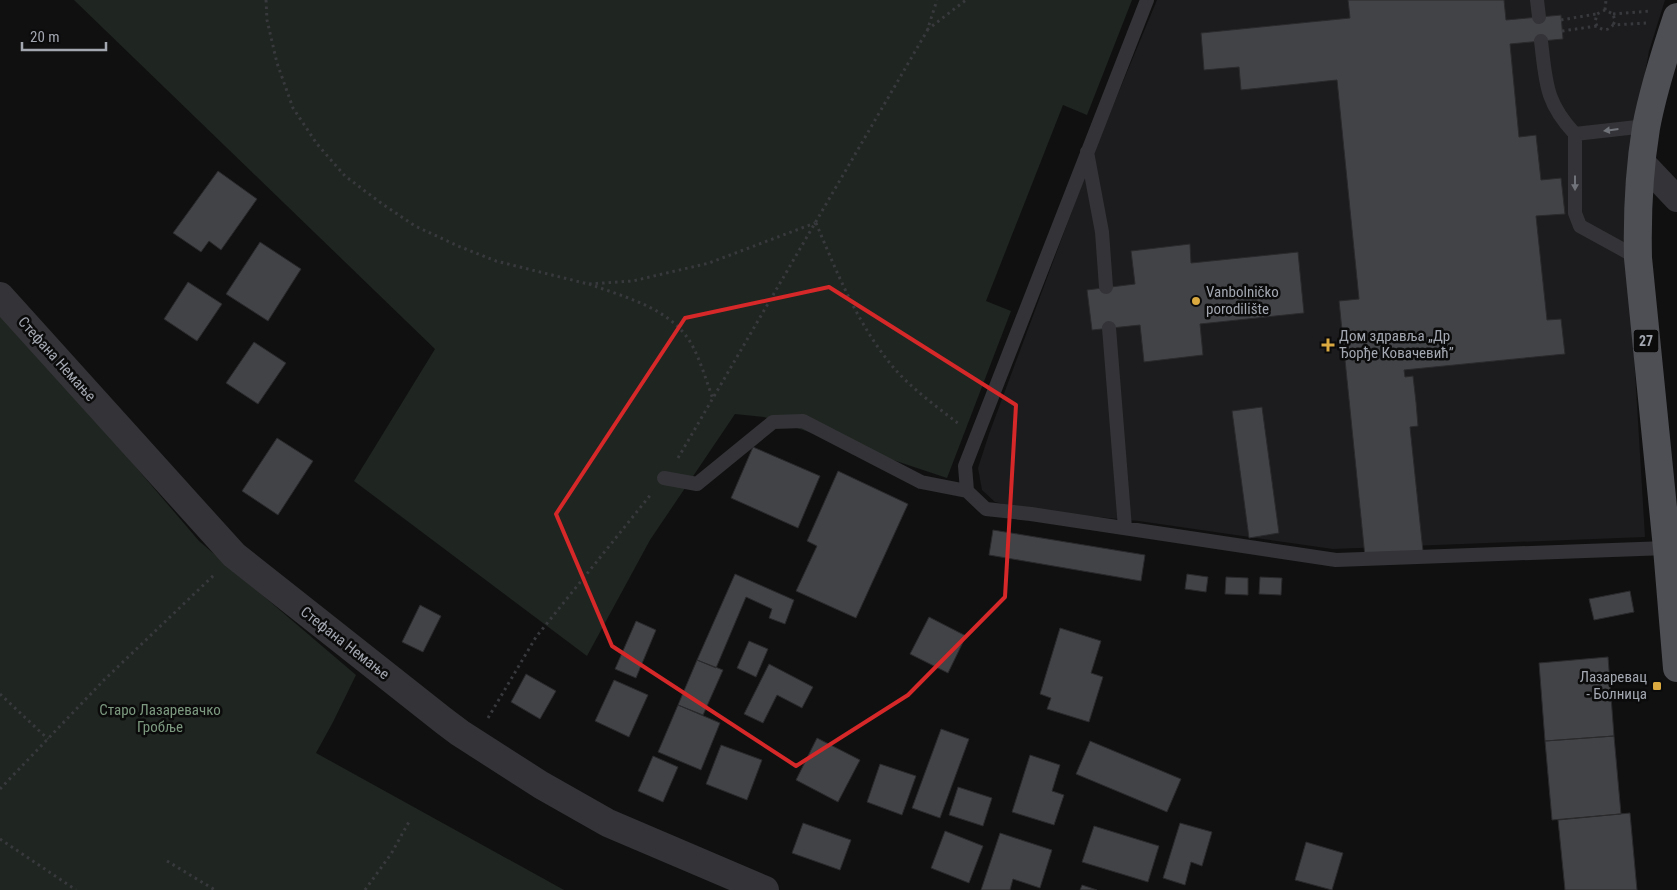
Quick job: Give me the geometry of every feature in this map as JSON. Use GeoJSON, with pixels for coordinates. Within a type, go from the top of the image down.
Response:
{"type":"FeatureCollection","features":[{"type":"Feature","properties":{"kind":"main road","name":"27"},"geometry":{"type":"LineString","coordinates":[[1668,13],[1666,49],[1646,126],[1641,161],[1638,258],[1677,668]]}},
{"type":"Feature","properties":{"kind":"street"},"geometry":{"type":"LineString","coordinates":[[1641,161],[1677,199]]}},
{"type":"Feature","properties":{"kind":"street","name":"Стефана Немање"},"geometry":{"type":"LineString","coordinates":[[0,296],[234,555],[460,733],[541,785],[608,823],[765,890]]}},
{"type":"Feature","properties":{"kind":"lane"},"geometry":{"type":"LineString","coordinates":[[967,491],[965,466],[1147,0]]}},
{"type":"Feature","properties":{"kind":"lane"},"geometry":{"type":"LineString","coordinates":[[1538,0],[1539,17]]}},
{"type":"Feature","properties":{"kind":"lane"},"geometry":{"type":"LineString","coordinates":[[1541,41],[1551,100],[1562,120],[1575,134],[1575,213],[1580,226],[1638,258]]}},
{"type":"Feature","properties":{"kind":"lane"},"geometry":{"type":"LineString","coordinates":[[1575,134],[1646,126]]}},
{"type":"Feature","properties":{"kind":"lane"},"geometry":{"type":"LineString","coordinates":[[1087,152],[1102,232],[1106,287]]}},
{"type":"Feature","properties":{"kind":"lane"},"geometry":{"type":"LineString","coordinates":[[1109,328],[1125,528]]}},
{"type":"Feature","properties":{"kind":"lane"},"geometry":{"type":"LineString","coordinates":[[664,478],[697,484],[772,422],[803,421],[921,482],[967,491],[986,509],[1336,560],[1667,548]]}},
{"type":"Feature","properties":{"kind":"path"},"geometry":{"type":"LineString","coordinates":[[266,0],[267,20],[277,64],[293,108],[318,144],[345,176],[415,226],[458,246],[496,261],[588,284],[636,301],[662,313],[682,330],[694,348],[714,400]]}},
{"type":"Feature","properties":{"kind":"path"},"geometry":{"type":"LineString","coordinates":[[588,284],[633,281],[709,263],[816,222],[927,31],[937,0]]}},
{"type":"Feature","properties":{"kind":"path"},"geometry":{"type":"LineString","coordinates":[[927,31],[966,0]]}},
{"type":"Feature","properties":{"kind":"path"},"geometry":{"type":"LineString","coordinates":[[1605,10],[1606,0]]}},
{"type":"Feature","properties":{"kind":"path"},"geometry":{"type":"LineString","coordinates":[[1561,20],[1597,14],[1605,10]]}},
{"type":"Feature","properties":{"kind":"path"},"geometry":{"type":"LineString","coordinates":[[1605,10],[1613,14],[1668,13]]}},
{"type":"Feature","properties":{"kind":"path"},"geometry":{"type":"LineString","coordinates":[[1597,14],[1595,22],[1597,26]]}},
{"type":"Feature","properties":{"kind":"path"},"geometry":{"type":"LineString","coordinates":[[1562,31],[1597,26],[1601,29],[1610,29],[1615,21],[1613,14]]}},
{"type":"Feature","properties":{"kind":"path"},"geometry":{"type":"LineString","coordinates":[[816,222],[840,282],[864,326],[893,368],[976,437]]}},
{"type":"Feature","properties":{"kind":"path"},"geometry":{"type":"LineString","coordinates":[[0,789],[104,680],[234,555]]}},
{"type":"Feature","properties":{"kind":"path"},"geometry":{"type":"LineString","coordinates":[[0,694],[48,739]]}},
{"type":"Feature","properties":{"kind":"path"},"geometry":{"type":"LineString","coordinates":[[365,890],[391,854],[410,820]]}},
{"type":"Feature","properties":{"kind":"path"},"geometry":{"type":"LineString","coordinates":[[0,839],[76,890]]}},
{"type":"Feature","properties":{"kind":"path"},"geometry":{"type":"LineString","coordinates":[[167,861],[215,890]]}},
{"type":"Feature","properties":{"kind":"highlighted area"},"geometry":{"type":"Polygon","coordinates":[[[829,287],[1016,405],[1005,597],[908,695],[796,766],[612,646],[556,514],[685,318],[829,287]]]}},
{"type":"Feature","properties":{"kind":"shaded area","name":"Дом здравља „Др Ђорђе Ковачевић”"},"geometry":{"type":"Polygon","coordinates":[[[1157,0],[1665,0],[1649,51],[1635,131],[1628,256],[1645,537],[1333,549],[1139,521],[1035,511],[995,502],[982,490],[978,468],[989,434],[1095,149],[1157,0]]]}},
{"type":"Feature","properties":{"kind":"green space"},"geometry":{"type":"Polygon","coordinates":[[[74,0],[1132,0],[1087,115],[1063,105],[986,301],[1011,311],[947,478],[764,417],[735,414],[650,540],[587,656],[354,481],[435,349],[74,0]]]}},
{"type":"Feature","properties":{"kind":"green space","name":"Старо Лазаревачко Гробље"},"geometry":{"type":"Polygon","coordinates":[[[0,308],[199,541],[356,675],[316,753],[564,890],[0,890],[0,308]]]}},
{"type":"Feature","properties":{"kind":"building"},"geometry":{"type":"Polygon","coordinates":[[[1348,0],[1504,0],[1506,20],[1561,15],[1563,39],[1510,44],[1519,137],[1536,135],[1541,180],[1561,178],[1565,214],[1536,216],[1547,320],[1561,319],[1565,354],[1404,370],[1405,377],[1413,376],[1416,402],[1418,426],[1410,427],[1423,551],[1365,557],[1339,301],[1359,299],[1337,80],[1241,90],[1239,67],[1204,70],[1201,33],[1350,18],[1348,0]]]}},
{"type":"Feature","properties":{"kind":"building"},"geometry":{"type":"Polygon","coordinates":[[[218,171],[257,199],[221,250],[209,241],[201,252],[173,233],[218,171]]]}},
{"type":"Feature","properties":{"kind":"building"},"geometry":{"type":"Polygon","coordinates":[[[260,242],[301,269],[268,321],[226,294],[260,242]]]}},
{"type":"Feature","properties":{"kind":"building","name":"Vanbolničko porodilište"},"geometry":{"type":"Polygon","coordinates":[[[1190,244],[1191,263],[1298,252],[1304,313],[1200,324],[1203,355],[1144,362],[1140,325],[1092,330],[1087,290],[1135,284],[1131,251],[1190,244]]]}},
{"type":"Feature","properties":{"kind":"building"},"geometry":{"type":"Polygon","coordinates":[[[188,282],[222,304],[197,341],[164,319],[188,282]]]}},
{"type":"Feature","properties":{"kind":"building"},"geometry":{"type":"Polygon","coordinates":[[[254,342],[286,363],[258,404],[226,383],[254,342]]]}},
{"type":"Feature","properties":{"kind":"building"},"geometry":{"type":"Polygon","coordinates":[[[1262,407],[1279,533],[1249,538],[1232,411],[1262,407]]]}},
{"type":"Feature","properties":{"kind":"building"},"geometry":{"type":"Polygon","coordinates":[[[277,438],[313,461],[278,515],[242,491],[277,438]]]}},
{"type":"Feature","properties":{"kind":"building"},"geometry":{"type":"Polygon","coordinates":[[[753,447],[820,476],[798,528],[731,498],[753,447]]]}},
{"type":"Feature","properties":{"kind":"building"},"geometry":{"type":"Polygon","coordinates":[[[838,471],[908,504],[856,618],[796,591],[817,546],[807,541],[838,471]]]}},
{"type":"Feature","properties":{"kind":"building"},"geometry":{"type":"Polygon","coordinates":[[[993,530],[1145,555],[1141,581],[989,555],[993,530]]]}},
{"type":"Feature","properties":{"kind":"building"},"geometry":{"type":"Polygon","coordinates":[[[735,574],[794,600],[785,624],[769,618],[772,609],[746,597],[716,668],[697,660],[735,574]]]}},
{"type":"Feature","properties":{"kind":"building"},"geometry":{"type":"Polygon","coordinates":[[[1187,574],[1208,577],[1206,592],[1185,589],[1187,574]]]}},
{"type":"Feature","properties":{"kind":"building"},"geometry":{"type":"Polygon","coordinates":[[[1226,577],[1248,578],[1248,595],[1225,594],[1226,577]]]}},
{"type":"Feature","properties":{"kind":"building"},"geometry":{"type":"Polygon","coordinates":[[[1260,577],[1282,578],[1281,595],[1259,594],[1260,577]]]}},
{"type":"Feature","properties":{"kind":"building"},"geometry":{"type":"Polygon","coordinates":[[[1630,591],[1634,612],[1594,620],[1589,599],[1630,591]]]}},
{"type":"Feature","properties":{"kind":"building"},"geometry":{"type":"Polygon","coordinates":[[[420,605],[441,616],[423,652],[402,642],[420,605]]]}},
{"type":"Feature","properties":{"kind":"building"},"geometry":{"type":"Polygon","coordinates":[[[929,617],[966,636],[948,673],[910,654],[929,617]]]}},
{"type":"Feature","properties":{"kind":"building"},"geometry":{"type":"Polygon","coordinates":[[[636,621],[656,630],[636,678],[615,669],[636,621]]]}},
{"type":"Feature","properties":{"kind":"building"},"geometry":{"type":"Polygon","coordinates":[[[1060,628],[1101,641],[1091,673],[1103,677],[1089,722],[1047,709],[1051,698],[1040,694],[1060,628]]]}},
{"type":"Feature","properties":{"kind":"building"},"geometry":{"type":"Polygon","coordinates":[[[749,641],[768,649],[756,677],[737,668],[749,641]]]}},
{"type":"Feature","properties":{"kind":"building"},"geometry":{"type":"Polygon","coordinates":[[[1608,657],[1614,736],[1545,741],[1539,663],[1608,657]]]}},
{"type":"Feature","properties":{"kind":"building"},"geometry":{"type":"Polygon","coordinates":[[[697,660],[723,670],[703,715],[678,705],[697,660]]]}},
{"type":"Feature","properties":{"kind":"building"},"geometry":{"type":"Polygon","coordinates":[[[769,664],[813,687],[802,708],[777,695],[763,723],[744,714],[769,664]]]}},
{"type":"Feature","properties":{"kind":"building"},"geometry":{"type":"Polygon","coordinates":[[[526,674],[556,691],[540,719],[511,702],[526,674]]]}},
{"type":"Feature","properties":{"kind":"building"},"geometry":{"type":"Polygon","coordinates":[[[614,680],[648,695],[629,737],[595,721],[614,680]]]}},
{"type":"Feature","properties":{"kind":"building"},"geometry":{"type":"Polygon","coordinates":[[[678,705],[720,723],[701,770],[658,752],[678,705]]]}},
{"type":"Feature","properties":{"kind":"building"},"geometry":{"type":"Polygon","coordinates":[[[941,729],[969,739],[940,818],[912,808],[941,729]]]}},
{"type":"Feature","properties":{"kind":"building"},"geometry":{"type":"Polygon","coordinates":[[[1614,736],[1621,814],[1552,820],[1545,741],[1614,736]]]}},
{"type":"Feature","properties":{"kind":"building"},"geometry":{"type":"Polygon","coordinates":[[[817,738],[860,760],[838,802],[796,780],[817,738]]]}},
{"type":"Feature","properties":{"kind":"building"},"geometry":{"type":"Polygon","coordinates":[[[1090,741],[1181,779],[1167,812],[1076,774],[1090,741]]]}},
{"type":"Feature","properties":{"kind":"building"},"geometry":{"type":"Polygon","coordinates":[[[721,745],[762,760],[747,800],[706,784],[721,745]]]}},
{"type":"Feature","properties":{"kind":"building"},"geometry":{"type":"Polygon","coordinates":[[[1030,755],[1060,765],[1052,791],[1064,795],[1054,825],[1012,812],[1030,755]]]}},
{"type":"Feature","properties":{"kind":"building"},"geometry":{"type":"Polygon","coordinates":[[[653,756],[678,767],[663,802],[638,791],[653,756]]]}},
{"type":"Feature","properties":{"kind":"building"},"geometry":{"type":"Polygon","coordinates":[[[880,764],[916,776],[902,815],[867,802],[880,764]]]}},
{"type":"Feature","properties":{"kind":"building"},"geometry":{"type":"Polygon","coordinates":[[[958,787],[992,798],[983,826],[949,815],[958,787]]]}},
{"type":"Feature","properties":{"kind":"building"},"geometry":{"type":"Polygon","coordinates":[[[1630,813],[1637,890],[1565,890],[1558,820],[1630,813]]]}},
{"type":"Feature","properties":{"kind":"building"},"geometry":{"type":"Polygon","coordinates":[[[803,823],[851,840],[840,870],[792,853],[803,823]]]}},
{"type":"Feature","properties":{"kind":"building"},"geometry":{"type":"Polygon","coordinates":[[[1180,823],[1212,832],[1202,866],[1191,862],[1185,885],[1163,878],[1180,823]]]}},
{"type":"Feature","properties":{"kind":"building"},"geometry":{"type":"Polygon","coordinates":[[[1094,826],[1159,846],[1148,882],[1082,862],[1094,826]]]}},
{"type":"Feature","properties":{"kind":"building"},"geometry":{"type":"Polygon","coordinates":[[[945,831],[983,846],[969,883],[931,868],[945,831]]]}},
{"type":"Feature","properties":{"kind":"building"},"geometry":{"type":"Polygon","coordinates":[[[1000,833],[1052,850],[1040,888],[1013,879],[1010,890],[981,890],[1000,833]]]}},
{"type":"Feature","properties":{"kind":"building"},"geometry":{"type":"Polygon","coordinates":[[[1306,842],[1343,853],[1332,890],[1295,880],[1306,842]]]}},
{"type":"Feature","properties":{"kind":"building"},"geometry":{"type":"Polygon","coordinates":[[[1082,885],[1097,890],[1080,890],[1082,885]]]}},
{"type":"Feature","properties":{"kind":"place","name":"Vanbolničko porodilište"},"geometry":{"type":"Point","coordinates":[1196,301]}},
{"type":"Feature","properties":{"kind":"place","name":"Дом здравља „Др Ђорђе Ковачевић”"},"geometry":{"type":"Point","coordinates":[1328,345]}},
{"type":"Feature","properties":{"kind":"place","name":"Лазаревац - Болница"},"geometry":{"type":"Point","coordinates":[1657,686]}}]}
